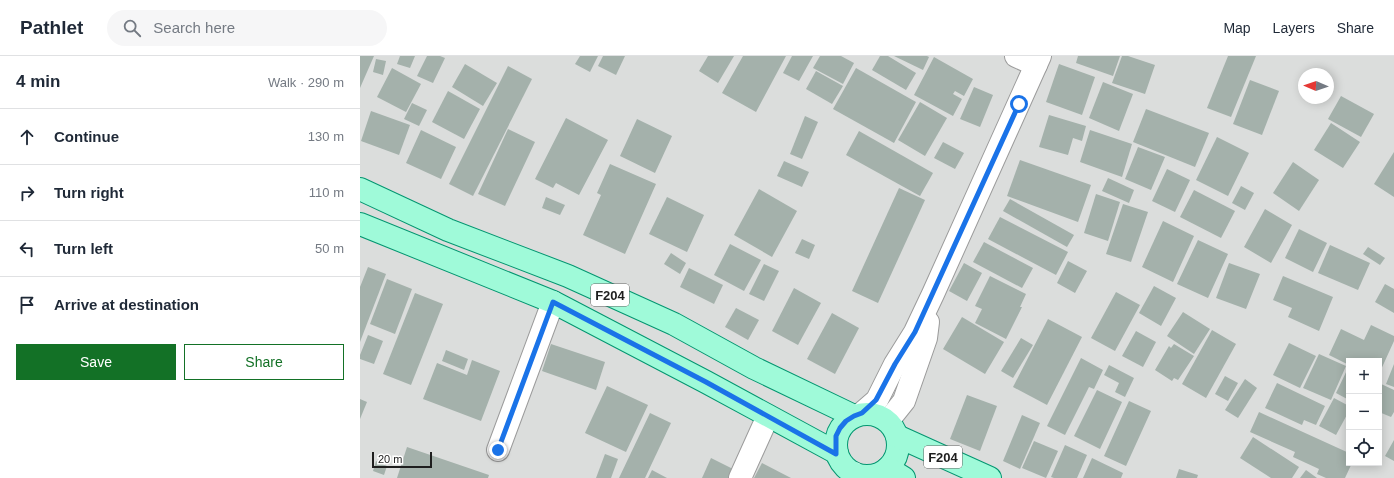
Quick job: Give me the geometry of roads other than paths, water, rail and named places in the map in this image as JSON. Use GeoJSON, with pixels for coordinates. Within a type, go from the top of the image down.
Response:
{"type":"FeatureCollection","features":[{"type":"Feature","properties":{"kind":"main road","name":"F204"},"geometry":{"type":"LineString","coordinates":[[360,189],[448,230],[575,279],[674,324],[754,368],[858,414],[871,413],[880,416],[892,428],[990,478]]}},
{"type":"Feature","properties":{"kind":"main road","name":"F204"},"geometry":{"type":"LineString","coordinates":[[360,224],[553,302],[706,382],[836,454],[840,462],[854,476],[889,474],[897,453],[898,445],[892,428]]}},
{"type":"Feature","properties":{"kind":"main road"},"geometry":{"type":"LineString","coordinates":[[836,454],[836,436],[840,428],[846,421],[858,414]]}},
{"type":"Feature","properties":{"kind":"street"},"geometry":{"type":"LineString","coordinates":[[858,414],[876,400],[895,364],[915,332],[1038,60],[1016,56]]}},
{"type":"Feature","properties":{"kind":"street"},"geometry":{"type":"LineString","coordinates":[[892,428],[904,401],[926,338],[933,294]]}},
{"type":"Feature","properties":{"kind":"street"},"geometry":{"type":"LineString","coordinates":[[498,450],[553,302]]}},
{"type":"Feature","properties":{"kind":"street"},"geometry":{"type":"LineString","coordinates":[[740,478],[768,416]]}}]}
